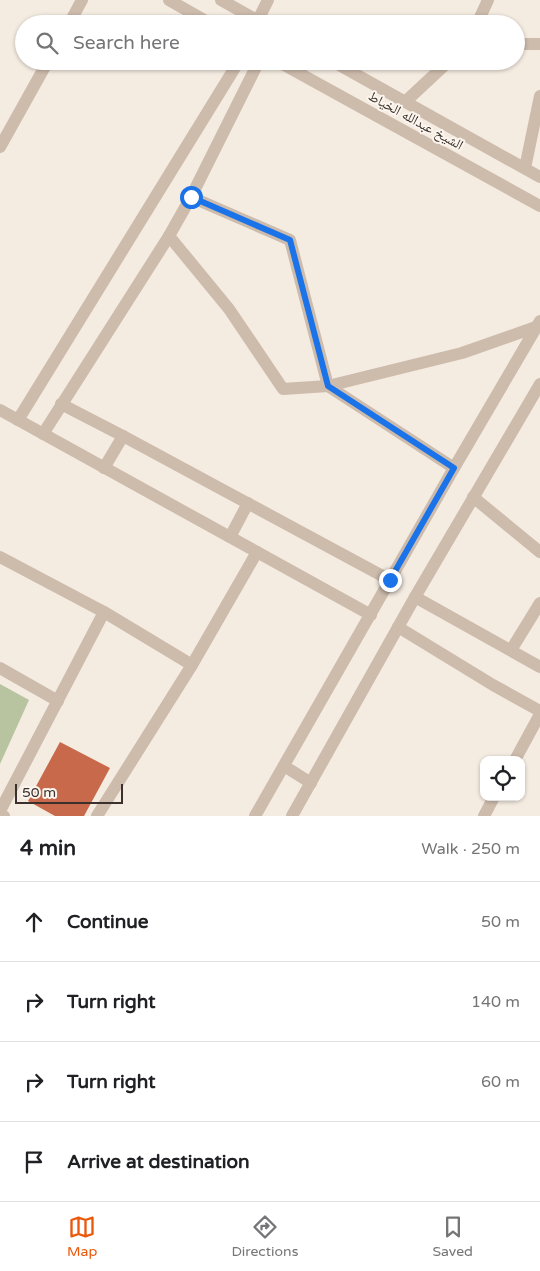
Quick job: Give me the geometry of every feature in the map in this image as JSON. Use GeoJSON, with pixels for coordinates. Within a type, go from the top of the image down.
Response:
{"type":"FeatureCollection","features":[{"type":"Feature","properties":{"kind":"street"},"geometry":{"type":"LineString","coordinates":[[74,15],[82,0]]}},
{"type":"Feature","properties":{"kind":"street"},"geometry":{"type":"LineString","coordinates":[[169,0],[195,15]]}},
{"type":"Feature","properties":{"kind":"street"},"geometry":{"type":"LineString","coordinates":[[222,0],[249,15]]}},
{"type":"Feature","properties":{"kind":"street"},"geometry":{"type":"LineString","coordinates":[[263,15],[268,0]]}},
{"type":"Feature","properties":{"kind":"street"},"geometry":{"type":"LineString","coordinates":[[481,15],[488,0]]}},
{"type":"Feature","properties":{"kind":"street"},"geometry":{"type":"LineString","coordinates":[[525,44],[540,44]]}},
{"type":"Feature","properties":{"kind":"street"},"geometry":{"type":"LineString","coordinates":[[0,147],[43,70]]}},
{"type":"Feature","properties":{"kind":"street"},"geometry":{"type":"LineString","coordinates":[[18,420],[233,70]]}},
{"type":"Feature","properties":{"kind":"street"},"geometry":{"type":"LineString","coordinates":[[43,434],[169,236],[191,197],[254,70]]}},
{"type":"Feature","properties":{"kind":"street","name":"الشيخ عبدالله الخياط"},"geometry":{"type":"LineString","coordinates":[[293,70],[540,206]]}},
{"type":"Feature","properties":{"kind":"street"},"geometry":{"type":"LineString","coordinates":[[348,70],[540,177]]}},
{"type":"Feature","properties":{"kind":"street"},"geometry":{"type":"LineString","coordinates":[[405,102],[439,70]]}},
{"type":"Feature","properties":{"kind":"street"},"geometry":{"type":"LineString","coordinates":[[525,168],[540,96]]}},
{"type":"Feature","properties":{"kind":"street"},"geometry":{"type":"LineString","coordinates":[[191,197],[290,240],[328,386],[454,468]]}},
{"type":"Feature","properties":{"kind":"street"},"geometry":{"type":"LineString","coordinates":[[169,236],[229,309],[283,389],[328,386],[462,353],[538,324]]}},
{"type":"Feature","properties":{"kind":"street"},"geometry":{"type":"LineString","coordinates":[[255,816],[538,324]]}},
{"type":"Feature","properties":{"kind":"street"},"geometry":{"type":"LineString","coordinates":[[292,816],[398,626],[540,384]]}},
{"type":"Feature","properties":{"kind":"street"},"geometry":{"type":"LineString","coordinates":[[61,404],[390,580]]}},
{"type":"Feature","properties":{"kind":"street"},"geometry":{"type":"LineString","coordinates":[[0,410],[371,615]]}},
{"type":"Feature","properties":{"kind":"street"},"geometry":{"type":"LineString","coordinates":[[104,468],[123,436]]}},
{"type":"Feature","properties":{"kind":"street"},"geometry":{"type":"LineString","coordinates":[[473,496],[540,552]]}},
{"type":"Feature","properties":{"kind":"street"},"geometry":{"type":"LineString","coordinates":[[230,537],[248,504]]}},
{"type":"Feature","properties":{"kind":"street"},"geometry":{"type":"LineString","coordinates":[[97,816],[192,665],[257,552]]}},
{"type":"Feature","properties":{"kind":"street"},"geometry":{"type":"LineString","coordinates":[[0,556],[104,612],[192,665]]}},
{"type":"Feature","properties":{"kind":"street"},"geometry":{"type":"LineString","coordinates":[[415,597],[540,667]]}},
{"type":"Feature","properties":{"kind":"street"},"geometry":{"type":"LineString","coordinates":[[512,650],[540,603]]}},
{"type":"Feature","properties":{"kind":"street"},"geometry":{"type":"LineString","coordinates":[[4,816],[0,812],[104,612]]}},
{"type":"Feature","properties":{"kind":"street"},"geometry":{"type":"LineString","coordinates":[[398,626],[540,713],[517,756]]}},
{"type":"Feature","properties":{"kind":"street"},"geometry":{"type":"LineString","coordinates":[[0,668],[58,701]]}},
{"type":"Feature","properties":{"kind":"street"},"geometry":{"type":"LineString","coordinates":[[284,766],[310,783]]}},
{"type":"Feature","properties":{"kind":"street"},"geometry":{"type":"LineString","coordinates":[[484,816],[492,801]]}},
{"type":"Feature","properties":{"kind":"green space"},"geometry":{"type":"Polygon","coordinates":[[[0,684],[29,700],[0,764],[0,684]]]}},
{"type":"Feature","properties":{"kind":"building"},"geometry":{"type":"Polygon","coordinates":[[[60,742],[110,768],[84,816],[55,816],[28,801],[60,742]]]}},
{"type":"Feature","properties":{"kind":"route"},"geometry":{"type":"LineString","coordinates":[[191,197],[290,240],[328,386],[454,468],[390,580]]}}]}
